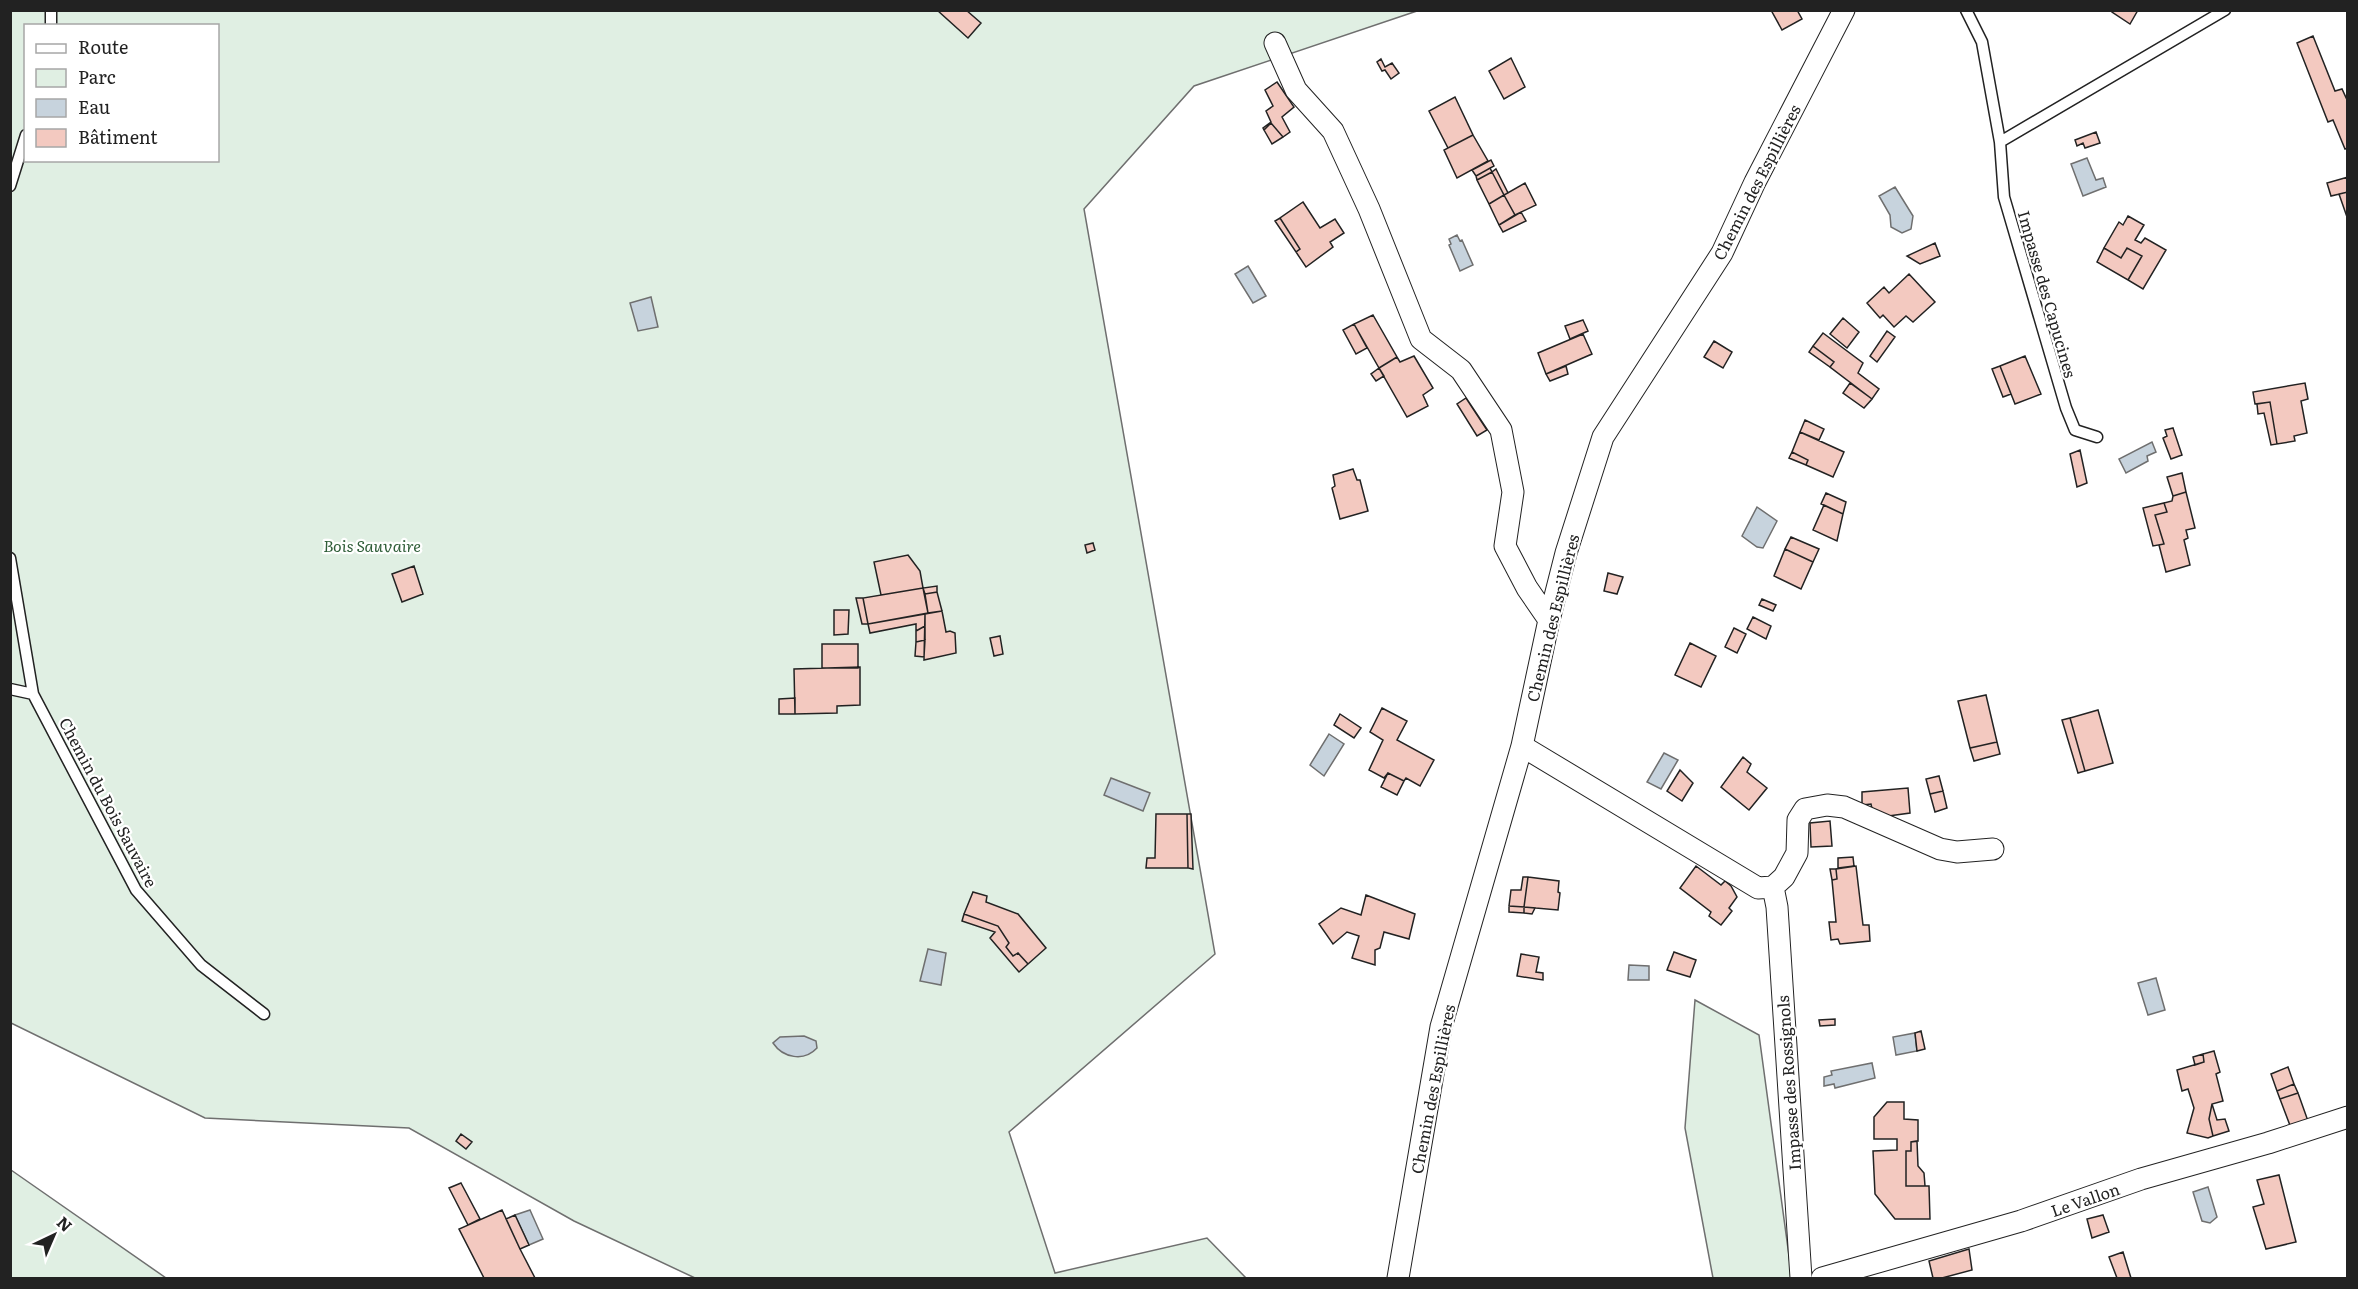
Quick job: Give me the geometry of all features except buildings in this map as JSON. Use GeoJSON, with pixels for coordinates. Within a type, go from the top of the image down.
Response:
{"type":"FeatureCollection","features":[{"type":"Feature","properties":{"kind":"street","name":"Chemin des Espillières"},"geometry":{"type":"LineString","coordinates":[[1398,1278],[1441,1026],[1522,746],[1549,620],[1566,554],[1603,437],[1722,253],[1755,182],[1844,10]]}},
{"type":"Feature","properties":{"kind":"street"},"geometry":{"type":"LineString","coordinates":[[1275,44],[1296,90],[1333,131],[1369,209],[1421,339],[1461,370],[1502,430],[1513,492],[1505,546],[1527,588],[1549,620]]}},
{"type":"Feature","properties":{"kind":"street"},"geometry":{"type":"LineString","coordinates":[[1522,746],[1758,888],[1773,887],[1784,877],[1797,853],[1798,820],[1805,808],[1827,805],[1844,807],[1940,849],[1957,852],[1994,849]]}},
{"type":"Feature","properties":{"kind":"street","name":"Impasse des Rossignols"},"geometry":{"type":"LineString","coordinates":[[1773,887],[1777,907],[1801,1278]]}},
{"type":"Feature","properties":{"kind":"street","name":"Le Vallon"},"geometry":{"type":"LineString","coordinates":[[1822,1278],[2021,1221],[2141,1179],[2268,1143],[2348,1117]]}},
{"type":"Feature","properties":{"kind":"lane","name":"Impasse des Capucines"},"geometry":{"type":"LineString","coordinates":[[1966,10],[1982,42],[2000,142],[2004,197],[2066,408],[2075,430],[2097,437]]}},
{"type":"Feature","properties":{"kind":"lane"},"geometry":{"type":"LineString","coordinates":[[2000,142],[2225,10]]}},
{"type":"Feature","properties":{"kind":"lane"},"geometry":{"type":"LineString","coordinates":[[10,186],[24,141]]}},
{"type":"Feature","properties":{"kind":"lane","name":"Chemin du Bois Sauvaire"},"geometry":{"type":"LineString","coordinates":[[10,558],[33,694],[136,890],[201,965],[264,1014]]}},
{"type":"Feature","properties":{"kind":"lane"},"geometry":{"type":"LineString","coordinates":[[10,689],[33,694]]}},
{"type":"Feature","properties":{"kind":"green space","name":"Bois Sauvaire"},"geometry":{"type":"Polygon","coordinates":[[[10,11],[1417,11],[1194,86],[1084,209],[1215,954],[1009,1132],[1055,1273],[1207,1238],[1246,1278],[695,1278],[574,1221],[409,1128],[205,1118],[11,1023],[10,11]]]}},
{"type":"Feature","properties":{"kind":"green space"},"geometry":{"type":"Polygon","coordinates":[[[1695,1000],[1759,1035],[1792,1278],[1713,1278],[1685,1128],[1695,1000]]]}},
{"type":"Feature","properties":{"kind":"green space"},"geometry":{"type":"Polygon","coordinates":[[[11,1170],[166,1278],[11,1278],[11,1170]]]}},
{"type":"Feature","properties":{"kind":"water"},"geometry":{"type":"Polygon","coordinates":[[[2087,158],[2096,180],[2103,178],[2106,187],[2083,196],[2071,164],[2087,158]]]}},
{"type":"Feature","properties":{"kind":"water"},"geometry":{"type":"Polygon","coordinates":[[[1895,187],[1913,216],[1911,229],[1902,233],[1891,227],[1890,215],[1879,196],[1895,187]]]}},
{"type":"Feature","properties":{"kind":"water"},"geometry":{"type":"Polygon","coordinates":[[[1457,235],[1460,241],[1462,240],[1473,265],[1460,271],[1449,245],[1451,244],[1449,239],[1457,235]]]}},
{"type":"Feature","properties":{"kind":"water"},"geometry":{"type":"Polygon","coordinates":[[[1248,266],[1266,296],[1253,303],[1235,274],[1248,266]]]}},
{"type":"Feature","properties":{"kind":"water"},"geometry":{"type":"Polygon","coordinates":[[[651,297],[658,327],[638,331],[630,303],[651,297]]]}},
{"type":"Feature","properties":{"kind":"water"},"geometry":{"type":"Polygon","coordinates":[[[2152,442],[2156,452],[2147,456],[2148,461],[2126,473],[2119,459],[2152,442]]]}},
{"type":"Feature","properties":{"kind":"water"},"geometry":{"type":"Polygon","coordinates":[[[1757,507],[1777,521],[1763,548],[1757,547],[1742,536],[1757,507]]]}},
{"type":"Feature","properties":{"kind":"water"},"geometry":{"type":"Polygon","coordinates":[[[1329,734],[1344,744],[1324,776],[1310,765],[1329,734]]]}},
{"type":"Feature","properties":{"kind":"water"},"geometry":{"type":"Polygon","coordinates":[[[1664,753],[1678,760],[1661,789],[1647,782],[1664,753]]]}},
{"type":"Feature","properties":{"kind":"water"},"geometry":{"type":"Polygon","coordinates":[[[1111,778],[1150,793],[1143,811],[1104,795],[1111,778]]]}},
{"type":"Feature","properties":{"kind":"water"},"geometry":{"type":"Polygon","coordinates":[[[928,949],[946,953],[941,985],[920,981],[928,949]]]}},
{"type":"Feature","properties":{"kind":"water"},"geometry":{"type":"Polygon","coordinates":[[[1629,965],[1649,966],[1649,980],[1628,980],[1629,965]]]}},
{"type":"Feature","properties":{"kind":"water"},"geometry":{"type":"Polygon","coordinates":[[[2156,978],[2165,1010],[2148,1015],[2138,983],[2156,978]]]}},
{"type":"Feature","properties":{"kind":"water"},"geometry":{"type":"Polygon","coordinates":[[[1915,1033],[1917,1051],[1896,1055],[1893,1037],[1915,1033]]]}},
{"type":"Feature","properties":{"kind":"water"},"geometry":{"type":"Polygon","coordinates":[[[804,1036],[816,1041],[817,1048],[800,1057],[782,1052],[773,1043],[780,1037],[804,1036]]]}},
{"type":"Feature","properties":{"kind":"water"},"geometry":{"type":"Polygon","coordinates":[[[1872,1063],[1875,1078],[1835,1088],[1834,1084],[1824,1086],[1824,1077],[1832,1075],[1831,1071],[1872,1063]]]}},
{"type":"Feature","properties":{"kind":"water"},"geometry":{"type":"Polygon","coordinates":[[[2208,1187],[2217,1217],[2210,1223],[2202,1221],[2193,1192],[2208,1187]]]}},
{"type":"Feature","properties":{"kind":"water"},"geometry":{"type":"Polygon","coordinates":[[[530,1210],[543,1239],[529,1245],[515,1215],[530,1210]]]}}]}
